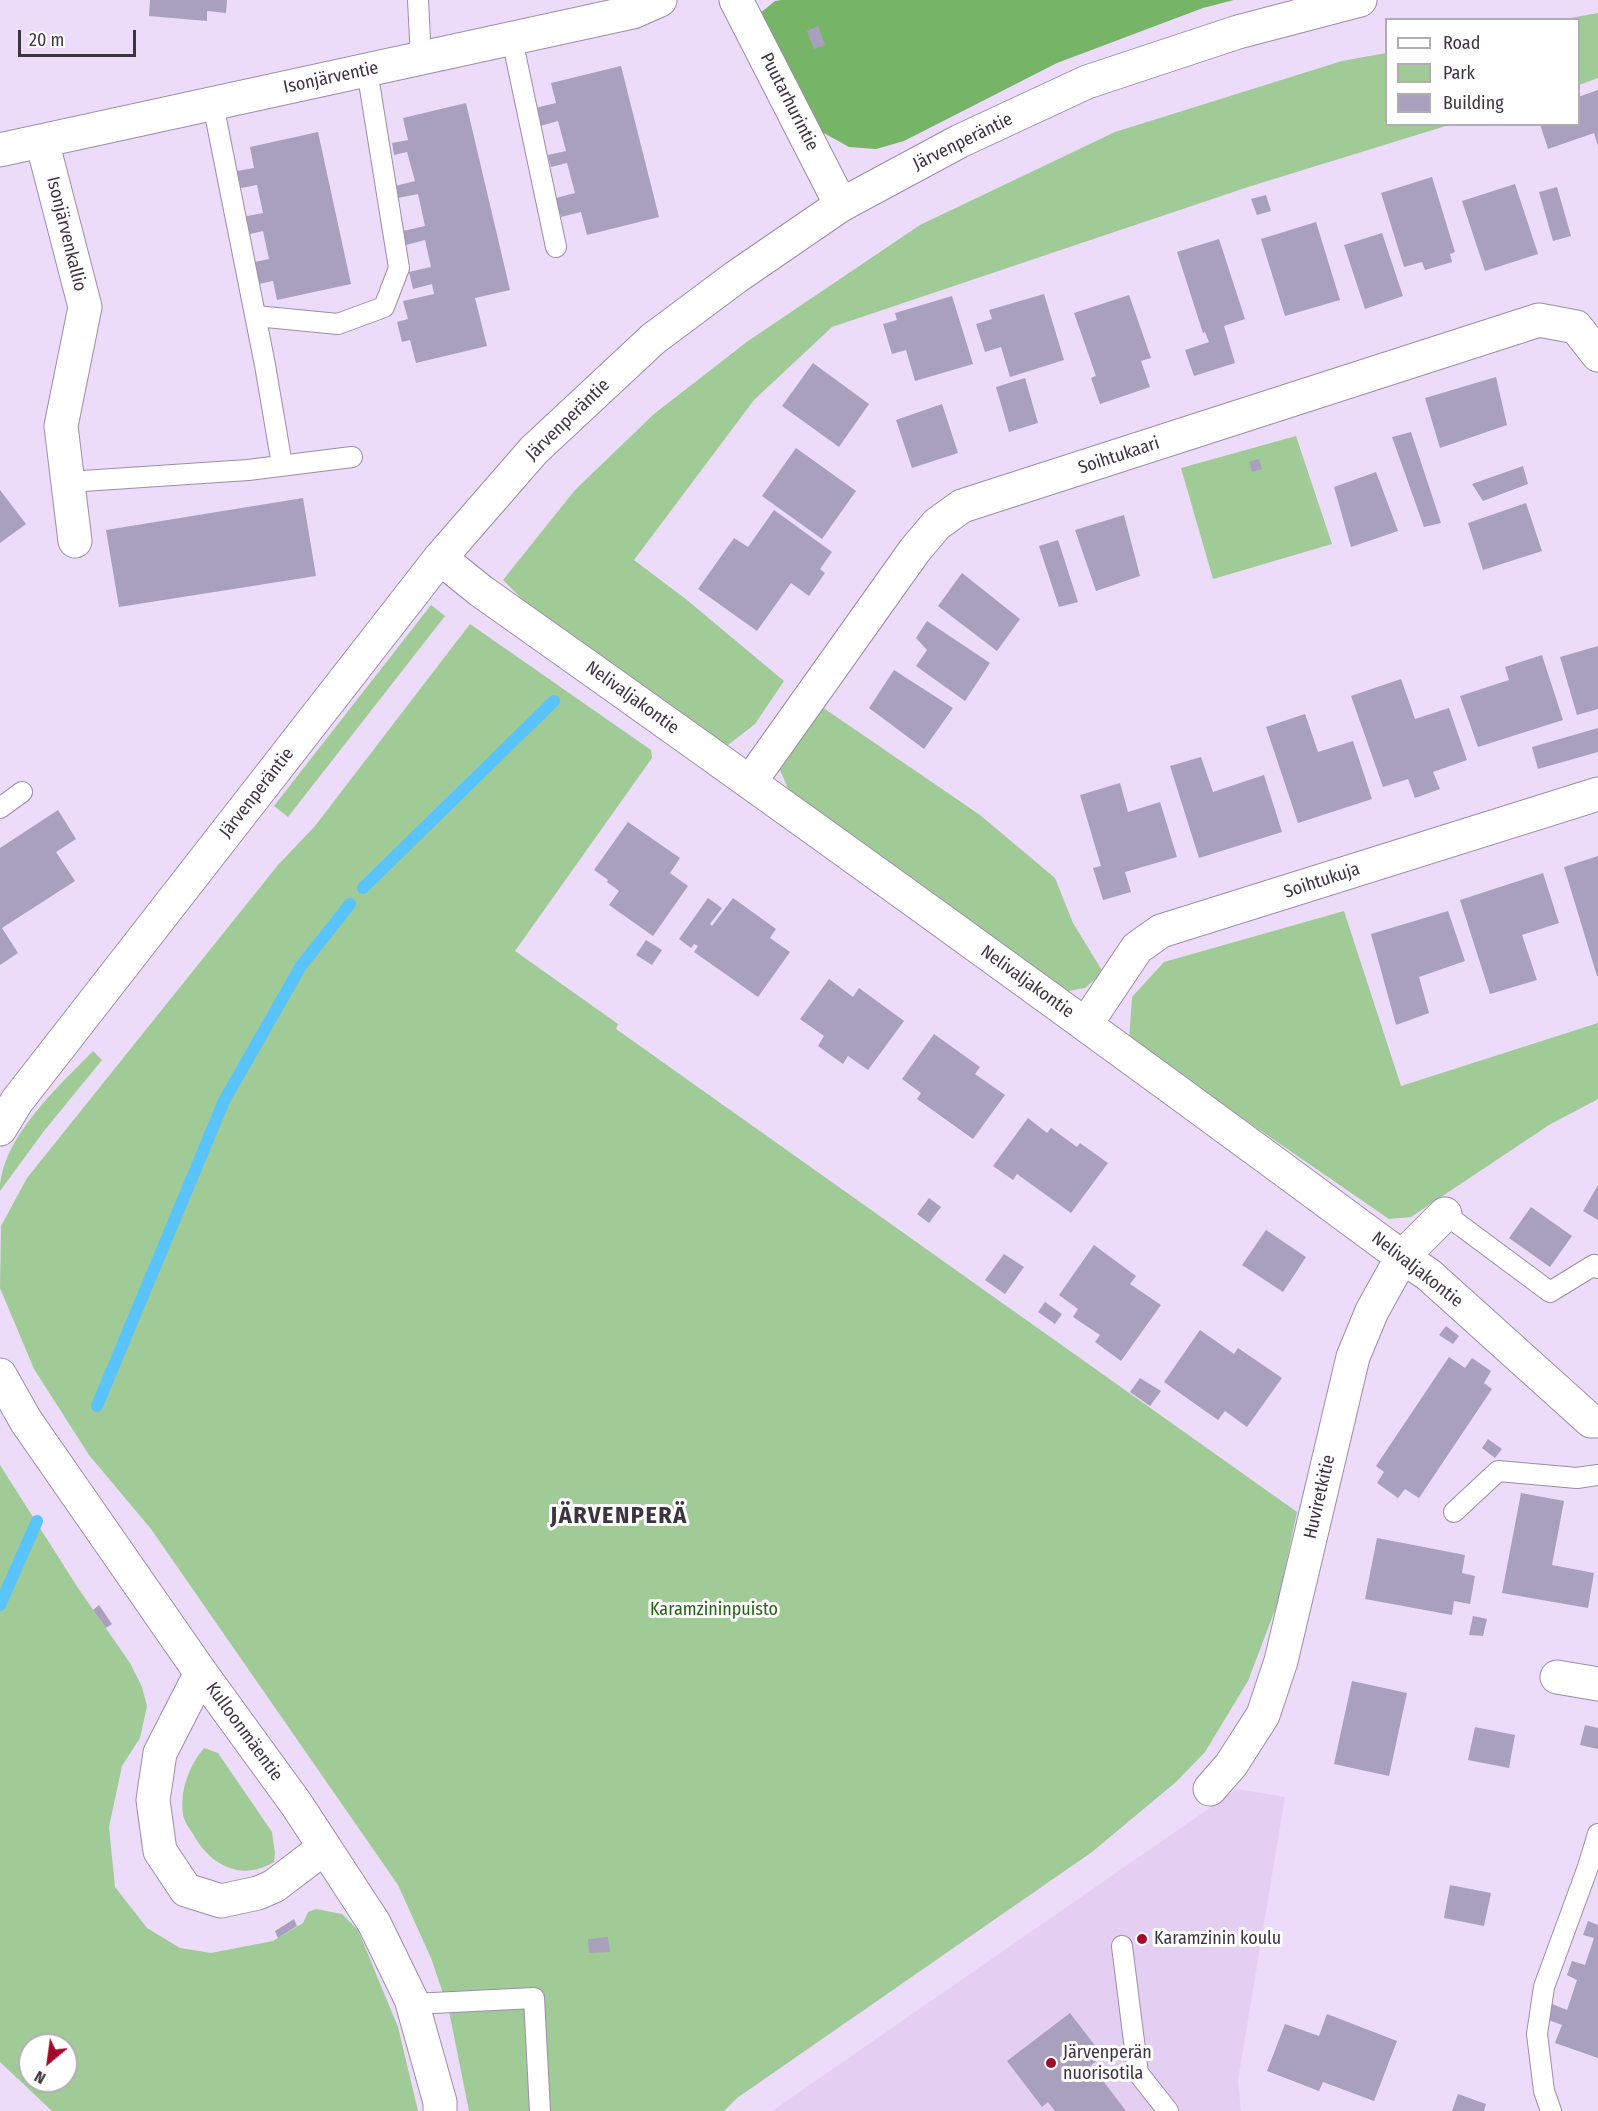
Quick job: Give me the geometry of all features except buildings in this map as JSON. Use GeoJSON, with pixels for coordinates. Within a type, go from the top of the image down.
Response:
{"type":"FeatureCollection","features":[{"type":"Feature","properties":{"kind":"street","name":"Isonjärventie"},"geometry":{"type":"LineString","coordinates":[[0,150],[633,12],[660,0]]}},
{"type":"Feature","properties":{"kind":"street","name":"Puutarhurintie"},"geometry":{"type":"LineString","coordinates":[[736,0],[841,205]]}},
{"type":"Feature","properties":{"kind":"street","name":"Järvenperäntie"},"geometry":{"type":"LineString","coordinates":[[0,1128],[17,1101],[441,558],[534,450],[653,339],[736,277],[841,205],[960,141],[1087,82],[1238,32],[1360,0]]}},
{"type":"Feature","properties":{"kind":"street","name":"Isonjärvenkallio"},"geometry":{"type":"LineString","coordinates":[[42,141],[84,307],[61,426],[75,541]]}},
{"type":"Feature","properties":{"kind":"street","name":"Soihtukaari"},"geometry":{"type":"LineString","coordinates":[[750,782],[915,550],[937,524],[962,507],[1539,320],[1576,327],[1598,355]]}},
{"type":"Feature","properties":{"kind":"street","name":"Nelivaljakontie"},"geometry":{"type":"LineString","coordinates":[[441,558],[481,591],[1086,1024],[1429,1275],[1596,1423]]}},
{"type":"Feature","properties":{"kind":"street","name":"Soihtukuja"},"geometry":{"type":"LineString","coordinates":[[1086,1024],[1137,948],[1161,932],[1598,794]]}},
{"type":"Feature","properties":{"kind":"street","name":"Huviretkitie"},"geometry":{"type":"LineString","coordinates":[[1210,1788],[1231,1765],[1263,1715],[1281,1661],[1353,1358],[1372,1311],[1402,1257],[1445,1214]]}},
{"type":"Feature","properties":{"kind":"street","name":"Kulloonmäentie"},"geometry":{"type":"LineString","coordinates":[[0,1375],[26,1421],[201,1673],[297,1805],[374,1923],[413,2004],[440,2102],[440,2111]]}},
{"type":"Feature","properties":{"kind":"street"},"geometry":{"type":"LineString","coordinates":[[201,1673],[160,1754],[153,1800],[160,1851],[186,1890],[221,1901],[258,1893],[274,1886],[324,1848]]}},
{"type":"Feature","properties":{"kind":"street"},"geometry":{"type":"LineString","coordinates":[[1557,1677],[1598,1684]]}},
{"type":"Feature","properties":{"kind":"lane"},"geometry":{"type":"LineString","coordinates":[[418,0],[421,59]]}},
{"type":"Feature","properties":{"kind":"lane"},"geometry":{"type":"LineString","coordinates":[[512,39],[556,247]]}},
{"type":"Feature","properties":{"kind":"lane"},"geometry":{"type":"LineString","coordinates":[[256,316],[338,324],[384,307],[399,268],[367,70]]}},
{"type":"Feature","properties":{"kind":"lane"},"geometry":{"type":"LineString","coordinates":[[213,104],[256,316],[282,465]]}},
{"type":"Feature","properties":{"kind":"lane"},"geometry":{"type":"LineString","coordinates":[[68,482],[248,470],[352,457]]}},
{"type":"Feature","properties":{"kind":"lane"},"geometry":{"type":"LineString","coordinates":[[0,808],[22,792]]}},
{"type":"Feature","properties":{"kind":"lane"},"geometry":{"type":"LineString","coordinates":[[1445,1214],[1550,1292],[1594,1265],[1598,1268]]}},
{"type":"Feature","properties":{"kind":"lane"},"geometry":{"type":"LineString","coordinates":[[1454,1512],[1498,1471],[1577,1478],[1598,1475]]}},
{"type":"Feature","properties":{"kind":"lane"},"geometry":{"type":"LineString","coordinates":[[1551,2111],[1544,2091],[1537,2034],[1544,1987],[1596,1847]]}},
{"type":"Feature","properties":{"kind":"lane"},"geometry":{"type":"LineString","coordinates":[[1122,1946],[1138,2073],[1168,2111]]}},
{"type":"Feature","properties":{"kind":"lane"},"geometry":{"type":"LineString","coordinates":[[413,2004],[534,1998],[540,2111]]}},
{"type":"Feature","properties":{"kind":"shaded area","name":"Karamzinin koulu"},"geometry":{"type":"Polygon","coordinates":[[[1237,1789],[1285,1797],[1238,2080],[1241,2111],[772,2111],[1237,1789]]]}},
{"type":"Feature","properties":{"kind":"green space"},"geometry":{"type":"Polygon","coordinates":[[[1234,0],[1203,8],[1057,63],[904,141],[876,149],[849,147],[822,132],[801,102],[759,14],[775,1],[1234,0]]]}},
{"type":"Feature","properties":{"kind":"green space"},"geometry":{"type":"Polygon","coordinates":[[[1598,13],[1598,78],[1580,85],[1580,18],[1570,18],[1598,13]]]}},
{"type":"Feature","properties":{"kind":"green space"},"geometry":{"type":"Polygon","coordinates":[[[1385,53],[1385,126],[1446,126],[1248,187],[832,327],[754,400],[634,560],[687,600],[784,681],[755,724],[728,745],[712,741],[534,611],[503,580],[575,490],[654,414],[748,341],[920,225],[1115,132],[1342,61],[1385,53]]]}},
{"type":"Feature","properties":{"kind":"green space"},"geometry":{"type":"Polygon","coordinates":[[[1296,436],[1332,544],[1213,579],[1181,468],[1296,436]]]}},
{"type":"Feature","properties":{"kind":"green space"},"geometry":{"type":"Polygon","coordinates":[[[431,605],[445,616],[288,817],[274,806],[431,605]]]}},
{"type":"Feature","properties":{"kind":"green space","name":"Karamzininpuisto"},"geometry":{"type":"Polygon","coordinates":[[[470,624],[651,750],[652,758],[515,951],[618,1024],[616,1029],[1297,1512],[1278,1602],[1248,1681],[1205,1752],[1176,1782],[1092,1852],[737,2098],[724,2111],[469,2111],[449,2011],[431,1958],[398,1885],[151,1529],[89,1455],[34,1369],[0,1288],[1,1226],[27,1178],[278,865],[315,826],[470,624]]]}},
{"type":"Feature","properties":{"kind":"green space"},"geometry":{"type":"Polygon","coordinates":[[[822,707],[980,815],[1055,878],[1073,923],[1103,972],[1085,988],[1063,992],[792,798],[780,770],[822,707]]]}},
{"type":"Feature","properties":{"kind":"green space"},"geometry":{"type":"Polygon","coordinates":[[[1344,911],[1401,1086],[1598,1023],[1598,1099],[1549,1125],[1411,1217],[1389,1219],[1129,1040],[1132,997],[1164,962],[1344,911]]]}},
{"type":"Feature","properties":{"kind":"green space"},"geometry":{"type":"Polygon","coordinates":[[[93,1051],[102,1060],[44,1131],[0,1191],[3,1171],[20,1133],[49,1097],[93,1051]]]}},
{"type":"Feature","properties":{"kind":"green space"},"geometry":{"type":"Polygon","coordinates":[[[0,1465],[78,1588],[130,1663],[142,1687],[147,1706],[140,1738],[122,1766],[109,1827],[115,1887],[147,1928],[180,1948],[211,1953],[273,1941],[303,1923],[308,1912],[316,1909],[342,1914],[358,1930],[398,2027],[418,2111],[52,2111],[33,2093],[78,2093],[78,2033],[18,2033],[18,2079],[0,2062],[0,1465]]]}},
{"type":"Feature","properties":{"kind":"green space"},"geometry":{"type":"Polygon","coordinates":[[[204,1748],[218,1753],[272,1832],[274,1862],[262,1868],[250,1870],[228,1867],[217,1862],[208,1854],[188,1827],[182,1804],[184,1787],[190,1770],[204,1748]]]}},
{"type":"Feature","properties":{"kind":"waterway"},"geometry":{"type":"LineString","coordinates":[[363,888],[554,701]]}},
{"type":"Feature","properties":{"kind":"waterway"},"geometry":{"type":"LineString","coordinates":[[97,1406],[224,1101],[301,966],[350,904]]}},
{"type":"Feature","properties":{"kind":"waterway"},"geometry":{"type":"LineString","coordinates":[[0,1605],[37,1521]]}},
{"type":"Feature","properties":{"kind":"place","name":"Karamzinin koulu"},"geometry":{"type":"Point","coordinates":[1142,1939]}},
{"type":"Feature","properties":{"kind":"place","name":"Järvenperän nuorisotila"},"geometry":{"type":"Point","coordinates":[1051,2063]}},
{"type":"Feature","properties":{"kind":"district","name":"JÄRVENPERÄ"},"geometry":{"type":"Point","coordinates":[619,1516]}}]}
